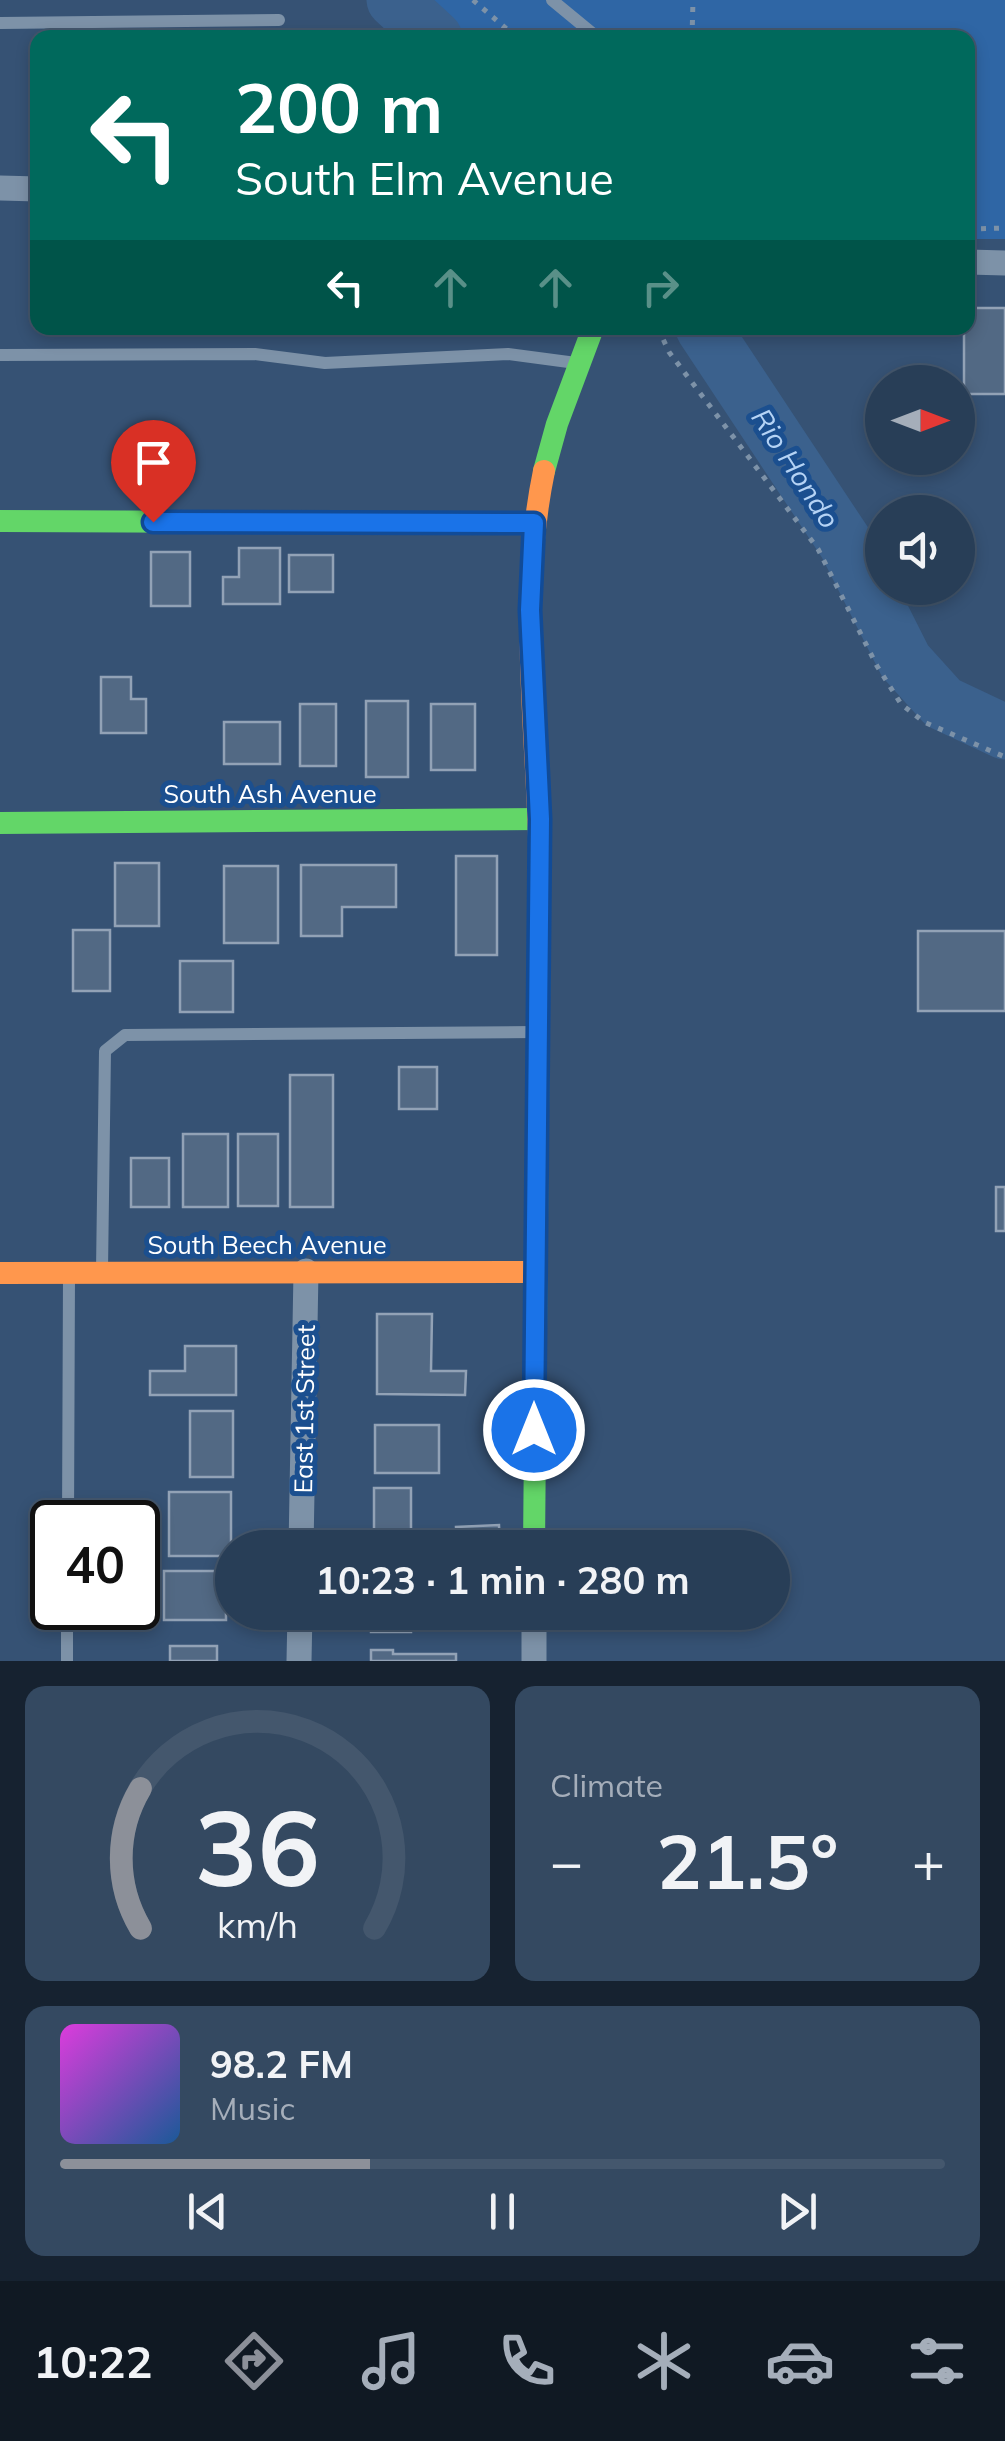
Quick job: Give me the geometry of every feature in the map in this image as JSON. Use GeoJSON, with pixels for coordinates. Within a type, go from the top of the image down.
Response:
{"type":"FeatureCollection","features":[{"type":"Feature","properties":{"kind":"street"},"geometry":{"type":"LineString","coordinates":[[0,188],[30,188]]}},
{"type":"Feature","properties":{"kind":"street"},"geometry":{"type":"LineString","coordinates":[[975,262],[1005,263]]}},
{"type":"Feature","properties":{"kind":"street"},"geometry":{"type":"LineString","coordinates":[[534,1530],[540,819],[530,610],[534,523],[555,424],[590,335]]}},
{"type":"Feature","properties":{"kind":"street"},"geometry":{"type":"LineString","coordinates":[[0,521],[534,523]]}},
{"type":"Feature","properties":{"kind":"street","name":"South Ash Avenue"},"geometry":{"type":"LineString","coordinates":[[0,823],[540,819]]}},
{"type":"Feature","properties":{"kind":"street","name":"East 1st Street"},"geometry":{"type":"LineString","coordinates":[[301,1530],[306,1271]]}},
{"type":"Feature","properties":{"kind":"street","name":"South Beech Avenue"},"geometry":{"type":"LineString","coordinates":[[0,1274],[534,1272]]}},
{"type":"Feature","properties":{"kind":"street"},"geometry":{"type":"LineString","coordinates":[[299,1661],[300,1630]]}},
{"type":"Feature","properties":{"kind":"street"},"geometry":{"type":"LineString","coordinates":[[534,1630],[534,1661]]}},
{"type":"Feature","properties":{"kind":"lane"},"geometry":{"type":"LineString","coordinates":[[552,0],[588,30]]}},
{"type":"Feature","properties":{"kind":"lane"},"geometry":{"type":"LineString","coordinates":[[0,23],[278,20]]}},
{"type":"Feature","properties":{"kind":"lane"},"geometry":{"type":"LineString","coordinates":[[0,355],[255,354],[325,363],[508,354],[579,363]]}},
{"type":"Feature","properties":{"kind":"lane"},"geometry":{"type":"LineString","coordinates":[[102,1272],[105,1050],[126,1035],[538,1032]]}},
{"type":"Feature","properties":{"kind":"lane"},"geometry":{"type":"LineString","coordinates":[[68,1500],[69,1273]]}},
{"type":"Feature","properties":{"kind":"lane"},"geometry":{"type":"LineString","coordinates":[[67,1630],[67,1661]]}},
{"type":"Feature","properties":{"kind":"path"},"geometry":{"type":"LineString","coordinates":[[473,0],[508,30]]}},
{"type":"Feature","properties":{"kind":"path"},"geometry":{"type":"LineString","coordinates":[[692,30],[693,0]]}},
{"type":"Feature","properties":{"kind":"path"},"geometry":{"type":"LineString","coordinates":[[975,229],[1005,228]]}},
{"type":"Feature","properties":{"kind":"path"},"geometry":{"type":"LineString","coordinates":[[661,335],[669,352],[818,549],[877,666],[902,704],[924,722],[1005,757]]}},
{"type":"Feature","properties":{"kind":"shaded area"},"geometry":{"type":"Polygon","coordinates":[[[394,0],[1005,0],[1005,239],[975,239],[975,30],[427,30],[394,0]]]}},
{"type":"Feature","properties":{"kind":"building"},"geometry":{"type":"Polygon","coordinates":[[[975,308],[1005,308],[1005,394],[975,394],[975,365],[964,365],[964,335],[975,335],[975,308]]]}},
{"type":"Feature","properties":{"kind":"building"},"geometry":{"type":"Polygon","coordinates":[[[239,548],[280,548],[280,604],[223,604],[223,577],[239,577],[239,548]]]}},
{"type":"Feature","properties":{"kind":"building"},"geometry":{"type":"Polygon","coordinates":[[[151,552],[190,552],[190,606],[151,606],[151,552]]]}},
{"type":"Feature","properties":{"kind":"building"},"geometry":{"type":"Polygon","coordinates":[[[289,555],[333,555],[333,592],[289,592],[289,555]]]}},
{"type":"Feature","properties":{"kind":"building"},"geometry":{"type":"Polygon","coordinates":[[[101,677],[131,677],[131,699],[146,699],[146,733],[101,733],[101,677]]]}},
{"type":"Feature","properties":{"kind":"building"},"geometry":{"type":"Polygon","coordinates":[[[366,701],[408,701],[408,777],[366,777],[366,701]]]}},
{"type":"Feature","properties":{"kind":"building"},"geometry":{"type":"Polygon","coordinates":[[[300,704],[336,704],[336,766],[300,766],[300,704]]]}},
{"type":"Feature","properties":{"kind":"building"},"geometry":{"type":"Polygon","coordinates":[[[431,704],[475,704],[475,770],[431,770],[431,704]]]}},
{"type":"Feature","properties":{"kind":"building"},"geometry":{"type":"Polygon","coordinates":[[[224,722],[280,722],[280,764],[224,764],[224,722]]]}},
{"type":"Feature","properties":{"kind":"building"},"geometry":{"type":"Polygon","coordinates":[[[456,856],[497,856],[497,955],[456,955],[456,856]]]}},
{"type":"Feature","properties":{"kind":"building"},"geometry":{"type":"Polygon","coordinates":[[[115,863],[159,863],[159,926],[115,926],[115,863]]]}},
{"type":"Feature","properties":{"kind":"building"},"geometry":{"type":"Polygon","coordinates":[[[301,865],[396,865],[396,907],[342,907],[342,936],[301,936],[301,865]]]}},
{"type":"Feature","properties":{"kind":"building"},"geometry":{"type":"Polygon","coordinates":[[[224,866],[278,866],[278,943],[224,943],[224,866]]]}},
{"type":"Feature","properties":{"kind":"building"},"geometry":{"type":"Polygon","coordinates":[[[73,930],[110,930],[110,991],[73,991],[73,930]]]}},
{"type":"Feature","properties":{"kind":"building"},"geometry":{"type":"Polygon","coordinates":[[[918,931],[1005,931],[1005,1011],[918,1011],[918,931]]]}},
{"type":"Feature","properties":{"kind":"building"},"geometry":{"type":"Polygon","coordinates":[[[180,961],[233,961],[233,1012],[180,1012],[180,961]]]}},
{"type":"Feature","properties":{"kind":"building"},"geometry":{"type":"Polygon","coordinates":[[[399,1067],[437,1067],[437,1109],[399,1109],[399,1067]]]}},
{"type":"Feature","properties":{"kind":"building"},"geometry":{"type":"Polygon","coordinates":[[[290,1075],[333,1075],[333,1207],[290,1207],[290,1075]]]}},
{"type":"Feature","properties":{"kind":"building"},"geometry":{"type":"Polygon","coordinates":[[[183,1134],[228,1134],[228,1207],[183,1207],[183,1134]]]}},
{"type":"Feature","properties":{"kind":"building"},"geometry":{"type":"Polygon","coordinates":[[[238,1134],[278,1134],[278,1206],[238,1206],[238,1134]]]}},
{"type":"Feature","properties":{"kind":"building"},"geometry":{"type":"Polygon","coordinates":[[[131,1158],[169,1158],[169,1207],[131,1207],[131,1158]]]}},
{"type":"Feature","properties":{"kind":"building"},"geometry":{"type":"Polygon","coordinates":[[[996,1187],[1005,1187],[1005,1231],[996,1231],[996,1187]]]}},
{"type":"Feature","properties":{"kind":"building"},"geometry":{"type":"Polygon","coordinates":[[[377,1314],[432,1314],[431,1371],[466,1371],[465,1395],[377,1394],[377,1314]]]}},
{"type":"Feature","properties":{"kind":"building"},"geometry":{"type":"Polygon","coordinates":[[[185,1346],[236,1346],[236,1395],[150,1395],[150,1371],[185,1371],[185,1346]]]}},
{"type":"Feature","properties":{"kind":"building"},"geometry":{"type":"Polygon","coordinates":[[[190,1411],[233,1411],[233,1477],[190,1477],[190,1411]]]}},
{"type":"Feature","properties":{"kind":"building"},"geometry":{"type":"Polygon","coordinates":[[[375,1425],[439,1425],[439,1473],[375,1473],[375,1425]]]}},
{"type":"Feature","properties":{"kind":"building"},"geometry":{"type":"Polygon","coordinates":[[[374,1488],[411,1488],[411,1530],[374,1530],[374,1488]]]}},
{"type":"Feature","properties":{"kind":"building"},"geometry":{"type":"Polygon","coordinates":[[[169,1492],[231,1492],[231,1530],[215,1530],[215,1556],[169,1556],[169,1492]]]}},
{"type":"Feature","properties":{"kind":"building"},"geometry":{"type":"Polygon","coordinates":[[[499,1525],[499,1530],[456,1530],[499,1525]]]}},
{"type":"Feature","properties":{"kind":"building"},"geometry":{"type":"Polygon","coordinates":[[[164,1571],[215,1571],[215,1620],[164,1620],[164,1571]]]}},
{"type":"Feature","properties":{"kind":"building"},"geometry":{"type":"Polygon","coordinates":[[[371,1630],[411,1630],[411,1632],[371,1630]]]}},
{"type":"Feature","properties":{"kind":"building"},"geometry":{"type":"Polygon","coordinates":[[[170,1646],[217,1646],[217,1661],[170,1661],[170,1646]]]}},
{"type":"Feature","properties":{"kind":"building"},"geometry":{"type":"Polygon","coordinates":[[[371,1650],[456,1654],[456,1661],[371,1661],[371,1650]]]}},
{"type":"Feature","properties":{"kind":"waterway","name":"Rio Hondo"},"geometry":{"type":"LineString","coordinates":[[394,0],[426,30]]}},
{"type":"Feature","properties":{"kind":"waterway","name":"Rio Hondo"},"geometry":{"type":"LineString","coordinates":[[708,335],[846,544],[905,661],[943,703],[1005,732]]}},
{"type":"Feature","properties":{"kind":"traffic: fast"},"geometry":{"type":"LineString","coordinates":[[544,471],[590,335]]}},
{"type":"Feature","properties":{"kind":"traffic: fast"},"geometry":{"type":"LineString","coordinates":[[0,521],[535,523]]}},
{"type":"Feature","properties":{"kind":"traffic: fast"},"geometry":{"type":"LineString","coordinates":[[0,823],[540,819]]}},
{"type":"Feature","properties":{"kind":"traffic: fast"},"geometry":{"type":"LineString","coordinates":[[534,1530],[540,893]]}},
{"type":"Feature","properties":{"kind":"traffic: slow"},"geometry":{"type":"LineString","coordinates":[[540,893],[530,629],[531,576],[544,471]]}},
{"type":"Feature","properties":{"kind":"traffic: slow"},"geometry":{"type":"LineString","coordinates":[[0,1273],[535,1272]]}},
{"type":"Feature","properties":{"kind":"route"},"geometry":{"type":"LineString","coordinates":[[153,522],[534,523],[530,610],[540,819],[534,1430]]}}]}
